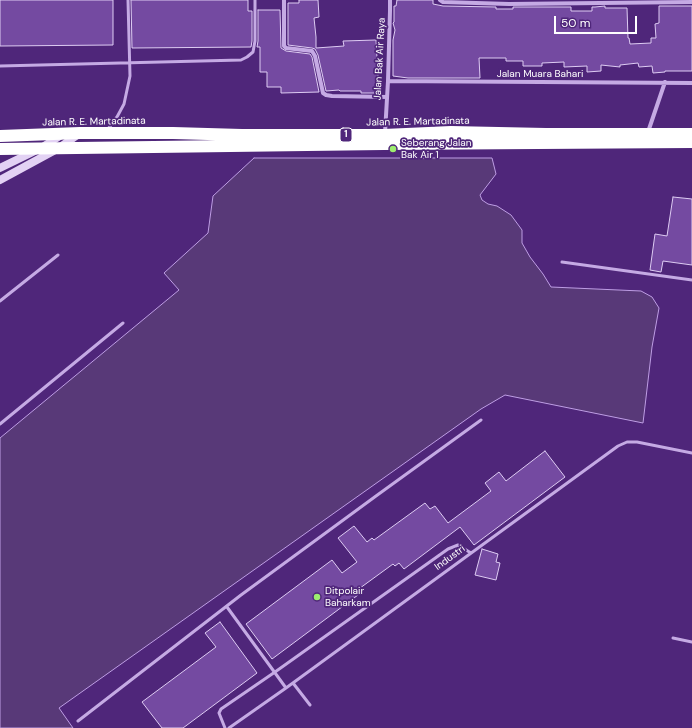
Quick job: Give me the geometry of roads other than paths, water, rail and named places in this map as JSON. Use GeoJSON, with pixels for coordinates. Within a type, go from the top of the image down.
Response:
{"type":"FeatureCollection","features":[{"type":"Feature","properties":{"kind":"highway","name":"Jalan R. E. Martadinata"},"geometry":{"type":"LineString","coordinates":[[0,136],[80,133],[101,140],[648,138],[692,134]]}},
{"type":"Feature","properties":{"kind":"highway","name":"Jalan R. E. Martadinata"},"geometry":{"type":"LineString","coordinates":[[0,149],[60,148],[101,140],[173,133],[384,139]]}},
{"type":"Feature","properties":{"kind":"highway","name":"Jalan R. E. Martadinata"},"geometry":{"type":"LineString","coordinates":[[648,138],[692,142]]}},
{"type":"Feature","properties":{"kind":"street"},"geometry":{"type":"LineString","coordinates":[[284,0],[284,46],[286,48],[306,49],[312,51],[315,56],[323,93],[326,95],[386,97]]}},
{"type":"Feature","properties":{"kind":"street","name":"Jalan Bak Air Raya"},"geometry":{"type":"LineString","coordinates":[[384,139],[388,81],[390,0]]}},
{"type":"Feature","properties":{"kind":"street"},"geometry":{"type":"LineString","coordinates":[[440,0],[443,2],[692,2]]}},
{"type":"Feature","properties":{"kind":"street","name":"Jalan Muara Bahari"},"geometry":{"type":"LineString","coordinates":[[388,81],[692,83]]}},
{"type":"Feature","properties":{"kind":"street"},"geometry":{"type":"LineString","coordinates":[[648,138],[665,82]]}},
{"type":"Feature","properties":{"kind":"street"},"geometry":{"type":"LineString","coordinates":[[0,168],[41,148],[64,133]]}},
{"type":"Feature","properties":{"kind":"street"},"geometry":{"type":"LineString","coordinates":[[0,180],[60,148],[80,133]]}},
{"type":"Feature","properties":{"kind":"lane"},"geometry":{"type":"LineString","coordinates":[[101,140],[124,104],[130,76],[128,0]]}},
{"type":"Feature","properties":{"kind":"lane"},"geometry":{"type":"LineString","coordinates":[[0,66],[241,60],[253,52],[255,0]]}},
{"type":"Feature","properties":{"kind":"lane"},"geometry":{"type":"LineString","coordinates":[[0,301],[58,255]]}},
{"type":"Feature","properties":{"kind":"lane"},"geometry":{"type":"LineString","coordinates":[[562,262],[692,280]]}},
{"type":"Feature","properties":{"kind":"lane"},"geometry":{"type":"LineString","coordinates":[[0,424],[123,323]]}},
{"type":"Feature","properties":{"kind":"lane"},"geometry":{"type":"LineString","coordinates":[[78,721],[241,595],[369,500],[481,420]]}},
{"type":"Feature","properties":{"kind":"lane","name":"Industri"},"geometry":{"type":"LineString","coordinates":[[229,728],[618,446],[627,442],[637,442],[692,453]]}},
{"type":"Feature","properties":{"kind":"lane"},"geometry":{"type":"LineString","coordinates":[[226,728],[219,713],[221,709],[448,549],[458,545],[471,553]]}},
{"type":"Feature","properties":{"kind":"lane"},"geometry":{"type":"LineString","coordinates":[[227,607],[286,688]]}},
{"type":"Feature","properties":{"kind":"lane"},"geometry":{"type":"LineString","coordinates":[[673,638],[692,642]]}},
{"type":"Feature","properties":{"kind":"lane"},"geometry":{"type":"LineString","coordinates":[[293,682],[310,705]]}},
{"type":"Feature","properties":{"kind":"place","name":"Seberang Jalan Bak Air 1"},"geometry":{"type":"Point","coordinates":[393,149]}},
{"type":"Feature","properties":{"kind":"place","name":"Ditpolair Baharkam"},"geometry":{"type":"Point","coordinates":[317,597]}}]}
